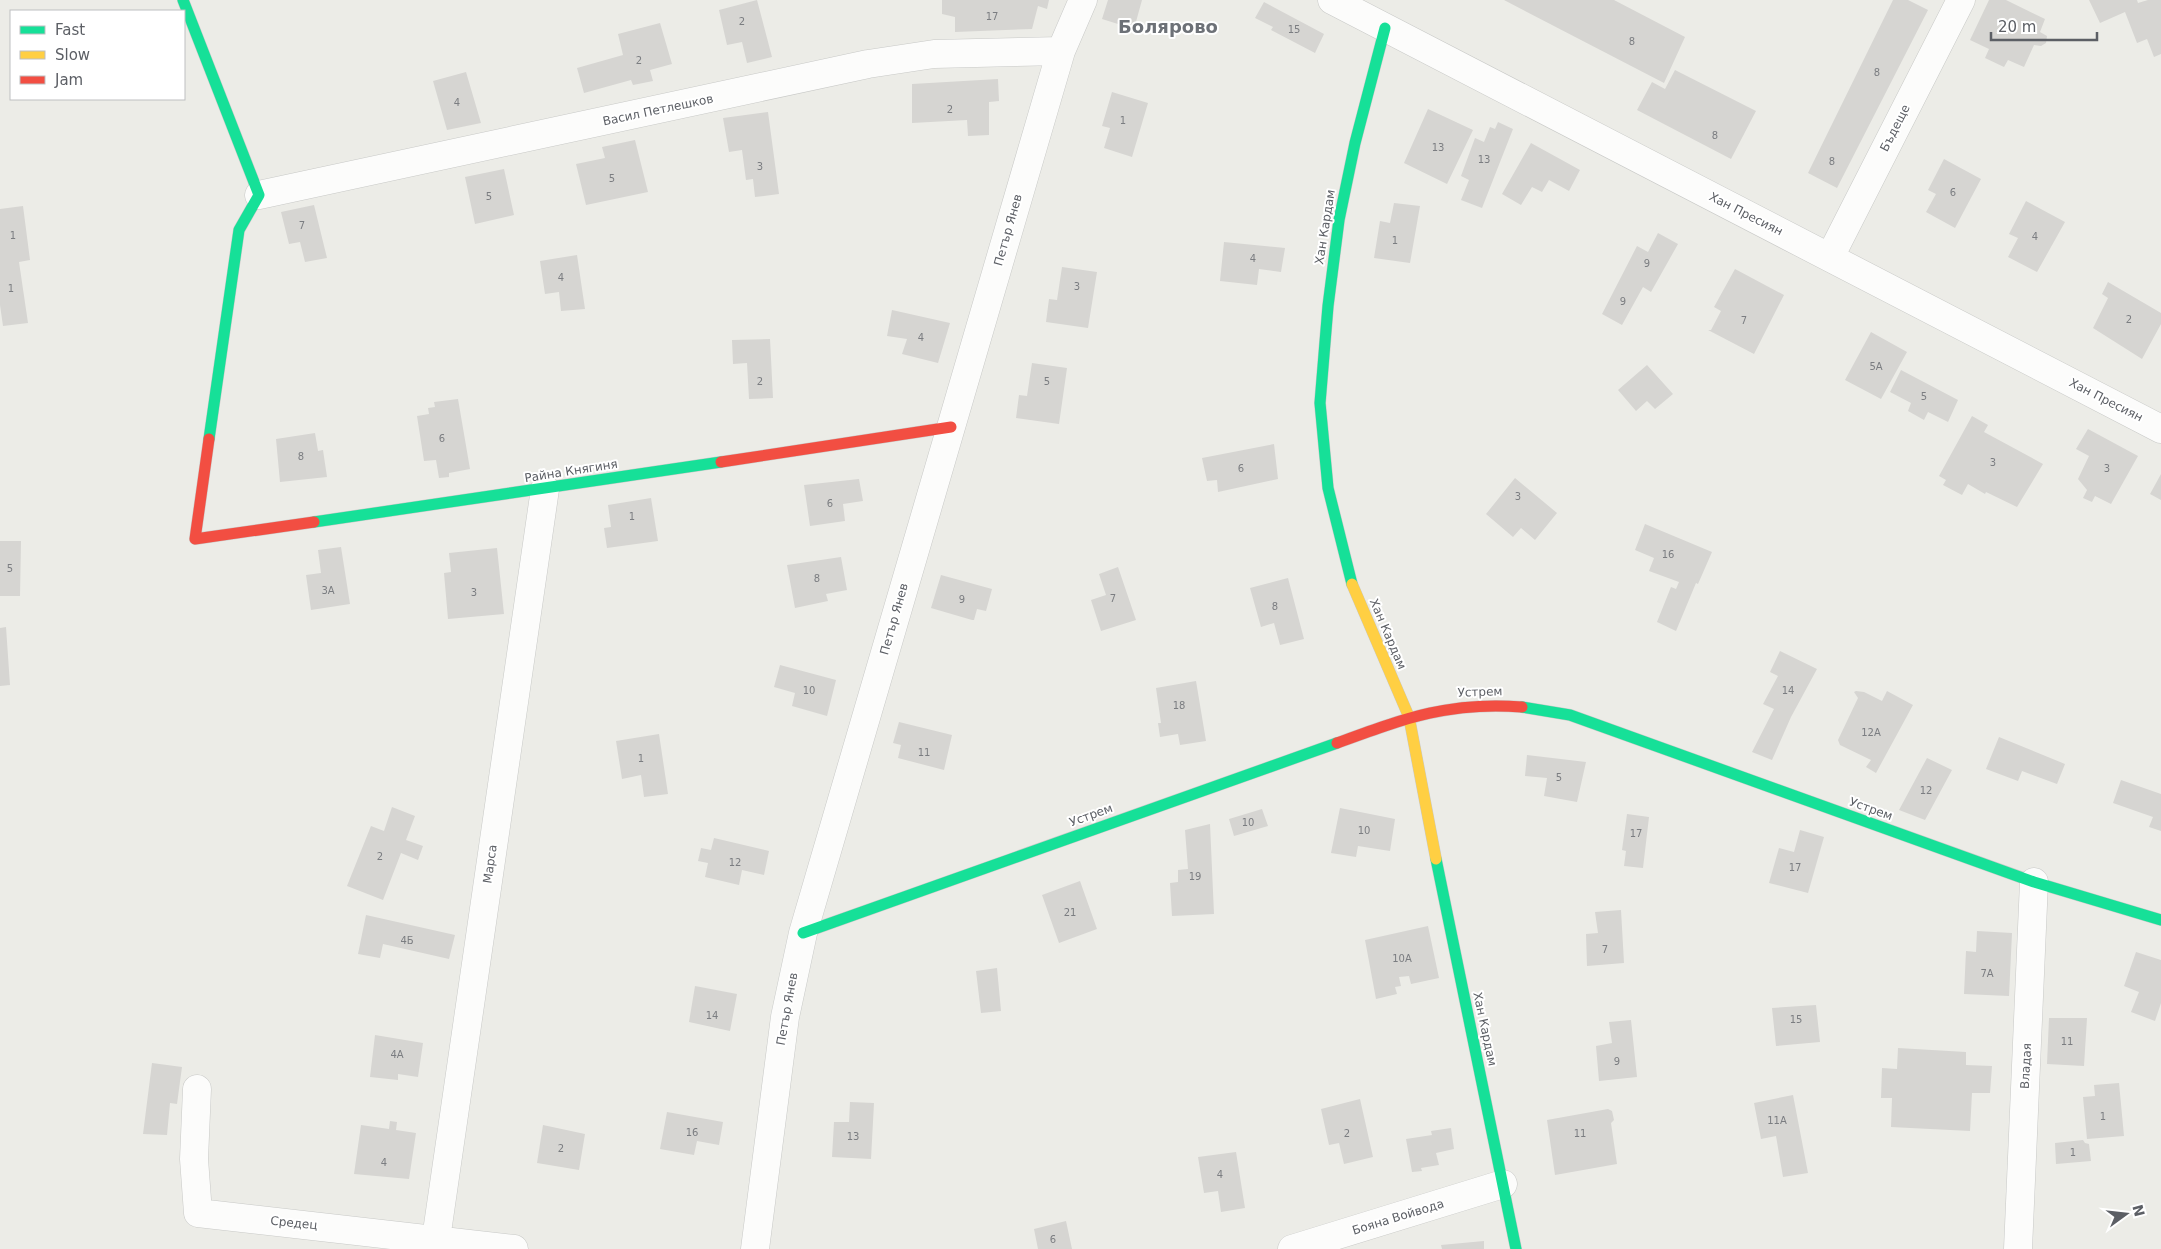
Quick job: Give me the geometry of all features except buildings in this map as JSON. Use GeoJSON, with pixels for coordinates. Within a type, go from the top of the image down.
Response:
{"type":"FeatureCollection","features":[{"type":"Feature","properties":{"kind":"street"},"geometry":{"type":"LineString","coordinates":[[183,0],[259,195]]}},
{"type":"Feature","properties":{"kind":"street","name":"Петър Янев"},"geometry":{"type":"LineString","coordinates":[[755,1249],[785,1017],[803,933],[1061,51],[1083,0]]}},
{"type":"Feature","properties":{"kind":"street","name":"Хан Пресиян"},"geometry":{"type":"LineString","coordinates":[[1332,0],[2161,429]]}},
{"type":"Feature","properties":{"kind":"street","name":"Бъдеще"},"geometry":{"type":"LineString","coordinates":[[1830,257],[1961,0]]}},
{"type":"Feature","properties":{"kind":"street","name":"Хан Кардам"},"geometry":{"type":"LineString","coordinates":[[1386,28],[1354,142],[1339,220],[1328,306],[1320,403],[1328,488],[1353,588],[1409,717],[1437,865],[1516,1249]]}},
{"type":"Feature","properties":{"kind":"street","name":"Васил Петлешков"},"geometry":{"type":"LineString","coordinates":[[259,195],[868,64],[934,54],[1061,51]]}},
{"type":"Feature","properties":{"kind":"street","name":"Райна Княгиня"},"geometry":{"type":"LineString","coordinates":[[259,195],[239,230],[195,539],[545,489],[951,427]]}},
{"type":"Feature","properties":{"kind":"street","name":"Марса"},"geometry":{"type":"LineString","coordinates":[[436,1239],[545,489]]}},
{"type":"Feature","properties":{"kind":"street","name":"Устрем"},"geometry":{"type":"LineString","coordinates":[[803,933],[1409,717],[1463,705],[1516,705],[1570,715],[2034,882],[2161,920]]}},
{"type":"Feature","properties":{"kind":"street","name":"Владая"},"geometry":{"type":"LineString","coordinates":[[2018,1249],[2034,882]]}},
{"type":"Feature","properties":{"kind":"street","name":"Средец"},"geometry":{"type":"LineString","coordinates":[[197,1089],[194,1159],[198,1213],[514,1249]]}},
{"type":"Feature","properties":{"kind":"street","name":"Бояна Войвода"},"geometry":{"type":"LineString","coordinates":[[1292,1249],[1503,1184]]}},
{"type":"Feature","properties":{"kind":"traffic: fast"},"geometry":{"type":"LineString","coordinates":[[183,0],[259,195],[239,230],[209,439]]}},
{"type":"Feature","properties":{"kind":"traffic: fast"},"geometry":{"type":"LineString","coordinates":[[1352,584],[1328,488],[1320,403],[1328,306],[1339,220],[1355,143],[1385,28]]}},
{"type":"Feature","properties":{"kind":"traffic: fast"},"geometry":{"type":"LineString","coordinates":[[314,522],[721,462]]}},
{"type":"Feature","properties":{"kind":"traffic: fast"},"geometry":{"type":"LineString","coordinates":[[1522,707],[1570,715],[2034,882],[2161,920]]}},
{"type":"Feature","properties":{"kind":"traffic: fast"},"geometry":{"type":"LineString","coordinates":[[803,933],[1337,743]]}},
{"type":"Feature","properties":{"kind":"traffic: fast"},"geometry":{"type":"LineString","coordinates":[[1436,859],[1516,1249]]}},
{"type":"Feature","properties":{"kind":"traffic: slow"},"geometry":{"type":"LineString","coordinates":[[1352,584],[1409,717],[1436,859]]}},
{"type":"Feature","properties":{"kind":"traffic: jam"},"geometry":{"type":"LineString","coordinates":[[721,462],[951,427]]}},
{"type":"Feature","properties":{"kind":"traffic: jam"},"geometry":{"type":"LineString","coordinates":[[209,439],[195,539],[314,522]]}},
{"type":"Feature","properties":{"kind":"traffic: jam"},"geometry":{"type":"LineString","coordinates":[[1337,743],[1406,719],[1449,709],[1496,706],[1522,707]]}},
{"type":"Feature","properties":{"kind":"district","name":"Болярово"},"geometry":{"type":"Point","coordinates":[1168,26]}}]}
